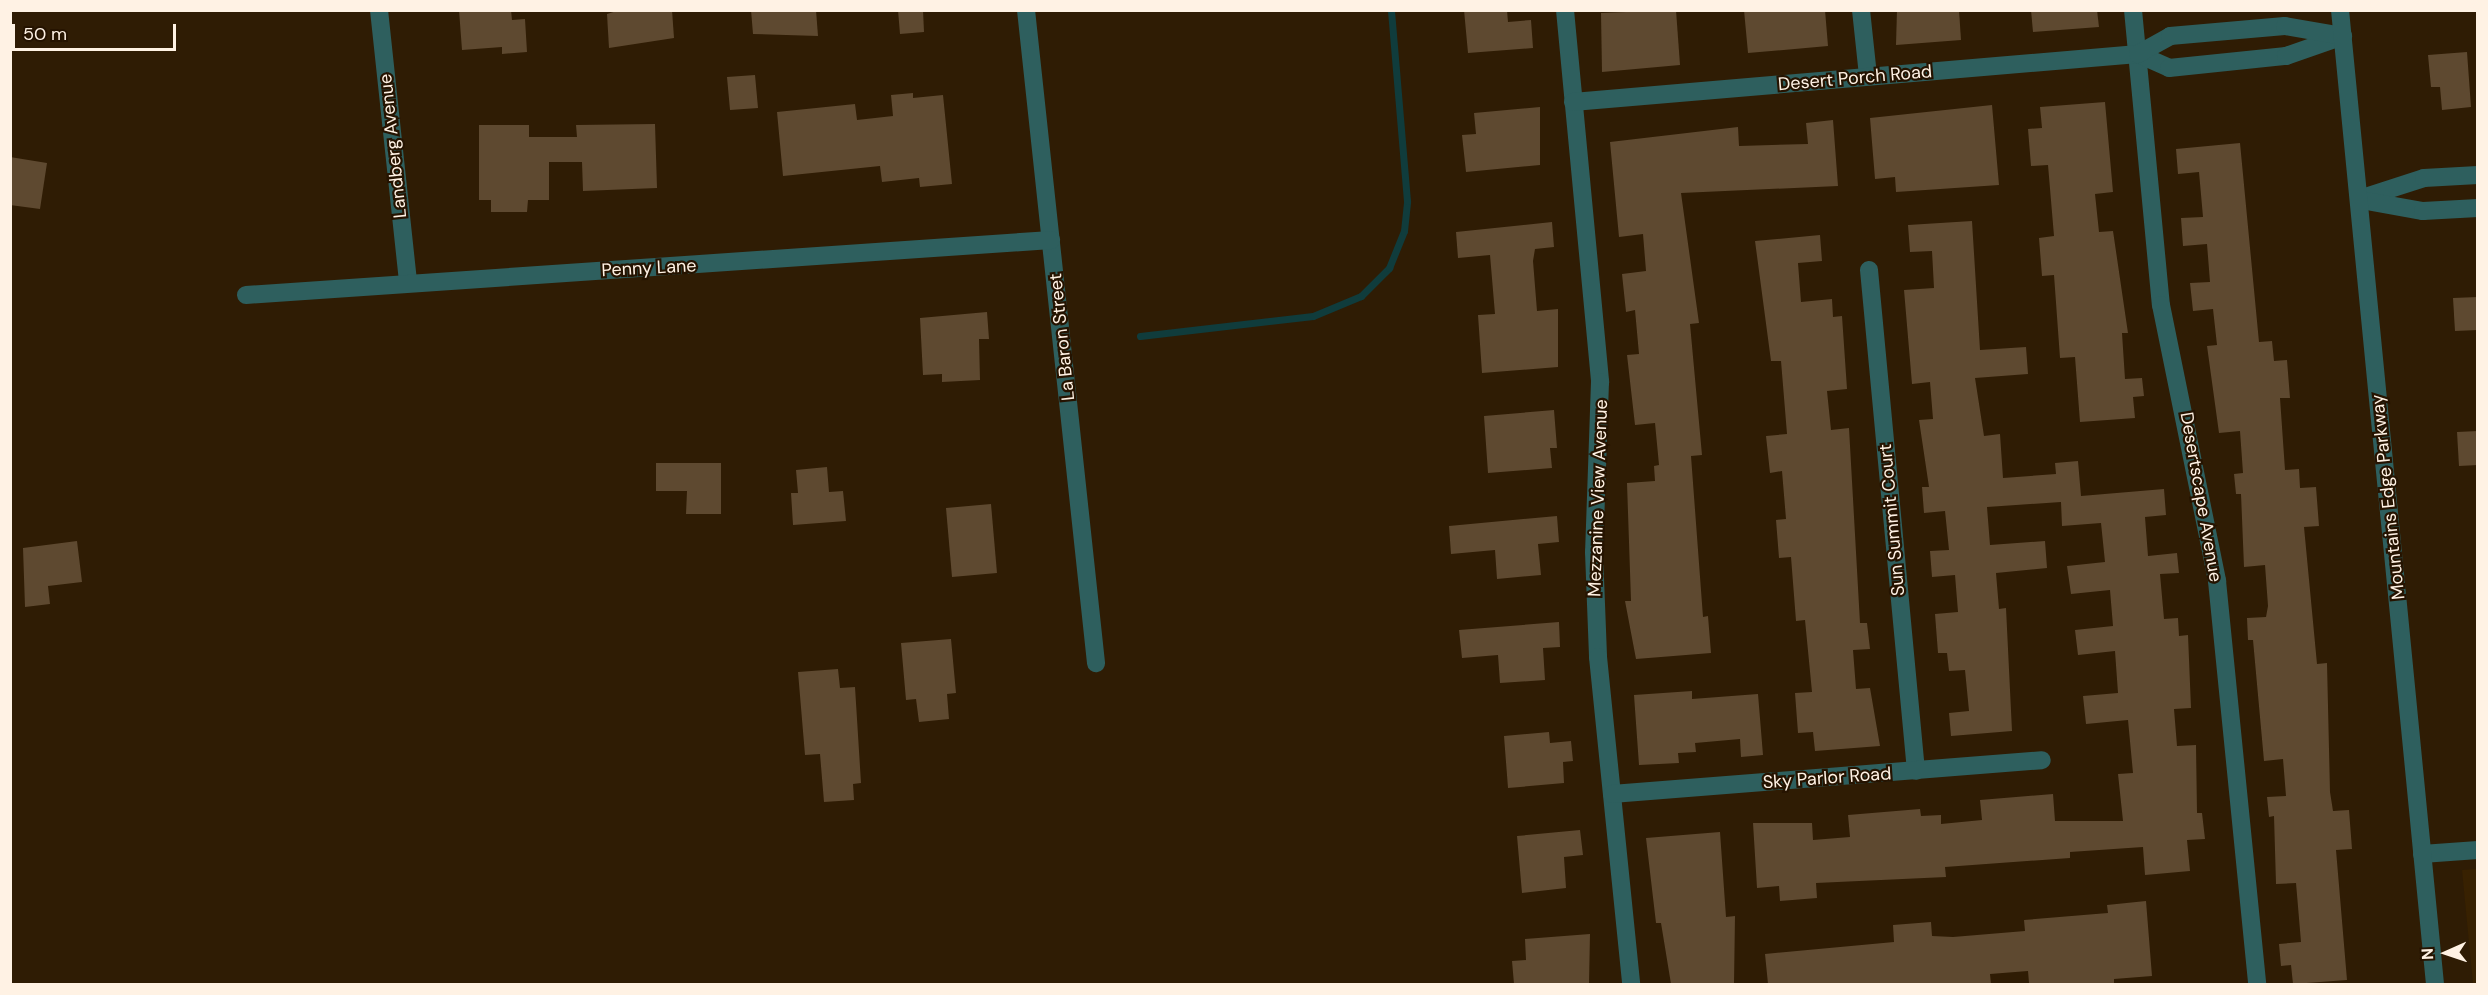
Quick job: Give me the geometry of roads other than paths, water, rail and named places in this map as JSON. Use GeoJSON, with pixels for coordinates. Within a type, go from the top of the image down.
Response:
{"type":"FeatureCollection","features":[{"type":"Feature","properties":{"kind":"street","name":"Landberg Avenue"},"geometry":{"type":"LineString","coordinates":[[379,10],[408,282]]}},
{"type":"Feature","properties":{"kind":"street","name":"La Baron Street"},"geometry":{"type":"LineString","coordinates":[[1026,10],[1096,663]]}},
{"type":"Feature","properties":{"kind":"street","name":"Mezzanine View Avenue"},"geometry":{"type":"LineString","coordinates":[[1565,10],[1600,382],[1594,597],[1631,984]]}},
{"type":"Feature","properties":{"kind":"street"},"geometry":{"type":"LineString","coordinates":[[1861,10],[1868,76]]}},
{"type":"Feature","properties":{"kind":"street","name":"Desertscape Avenue"},"geometry":{"type":"LineString","coordinates":[[2133,10],[2161,305],[2217,581],[2258,984]]}},
{"type":"Feature","properties":{"kind":"street","name":"Mountains Edge Parkway"},"geometry":{"type":"LineString","coordinates":[[2340,10],[2435,984]]}},
{"type":"Feature","properties":{"kind":"street","name":"Desert Porch Road"},"geometry":{"type":"LineString","coordinates":[[1573,102],[2138,54],[2170,36],[2285,26],[2343,36]]}},
{"type":"Feature","properties":{"kind":"street","name":"Desert Porch Road"},"geometry":{"type":"LineString","coordinates":[[2138,54],[2169,68],[2286,56],[2343,36]]}},
{"type":"Feature","properties":{"kind":"street"},"geometry":{"type":"LineString","coordinates":[[2359,199],[2424,178],[2478,175]]}},
{"type":"Feature","properties":{"kind":"street"},"geometry":{"type":"LineString","coordinates":[[2359,199],[2423,211],[2478,208]]}},
{"type":"Feature","properties":{"kind":"street","name":"Penny Lane"},"geometry":{"type":"LineString","coordinates":[[246,295],[408,282],[1051,240]]}},
{"type":"Feature","properties":{"kind":"street","name":"Sun Summit Court"},"geometry":{"type":"LineString","coordinates":[[1869,270],[1916,771]]}},
{"type":"Feature","properties":{"kind":"street","name":"Sky Parlor Road"},"geometry":{"type":"LineString","coordinates":[[1612,795],[2042,760]]}},
{"type":"Feature","properties":{"kind":"street"},"geometry":{"type":"LineString","coordinates":[[2422,854],[2478,850]]}},
{"type":"Feature","properties":{"kind":"waterway"},"geometry":{"type":"LineString","coordinates":[[1140,336],[1313,316],[1361,296],[1389,268],[1404,231],[1407,201],[1391,10]]}}]}
